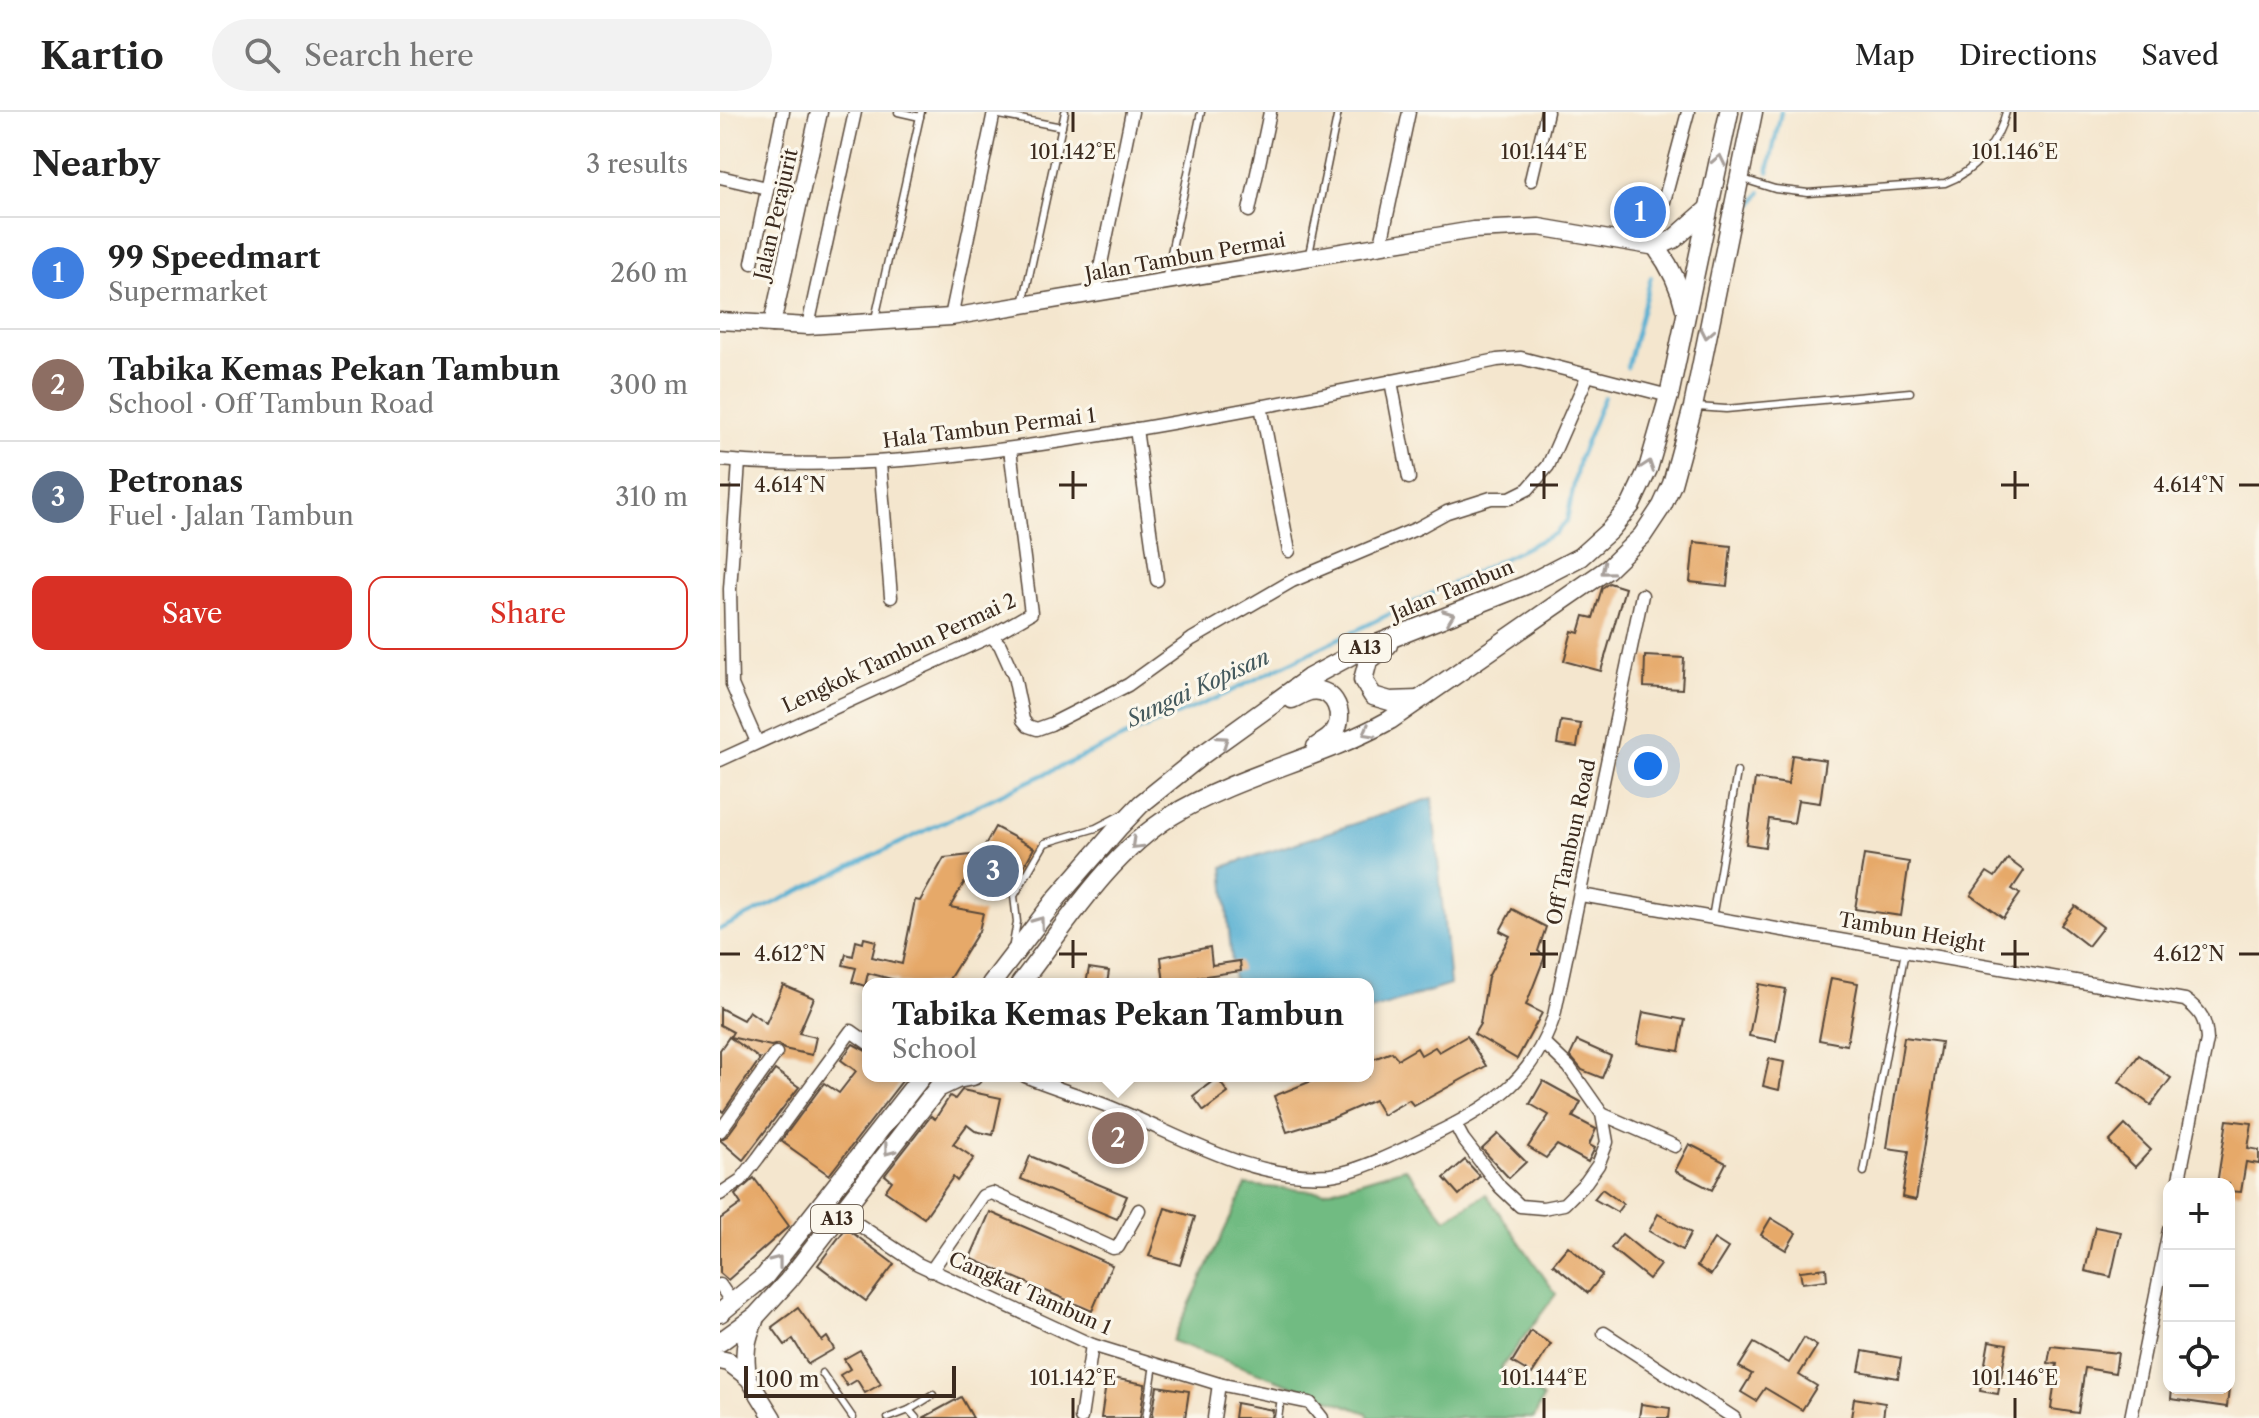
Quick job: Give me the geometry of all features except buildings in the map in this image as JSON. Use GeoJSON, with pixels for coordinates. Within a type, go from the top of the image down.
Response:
{"type":"FeatureCollection","features":[{"type":"Feature","properties":{"kind":"main road","name":"Jalan Tambun"},"geometry":{"type":"LineString","coordinates":[[996,978],[1057,898],[1141,804],[1202,755],[1309,678],[1359,651],[1526,585],[1580,557],[1610,530],[1631,505],[1648,469],[1669,396],[1729,112]]}},
{"type":"Feature","properties":{"kind":"main road"},"geometry":{"type":"LineString","coordinates":[[1025,978],[1099,883],[1149,832],[1221,790],[1354,740],[1390,720],[1608,569],[1642,536],[1672,484],[1693,407],[1753,112]]}},
{"type":"Feature","properties":{"kind":"main road"},"geometry":{"type":"LineString","coordinates":[[1685,311],[1681,291],[1667,261],[1654,247],[1674,239],[1708,208]]}},
{"type":"Feature","properties":{"kind":"main road"},"geometry":{"type":"LineString","coordinates":[[1401,634],[1368,661],[1363,680],[1373,696],[1390,701],[1418,700]]}},
{"type":"Feature","properties":{"kind":"main road"},"geometry":{"type":"LineString","coordinates":[[1264,712],[1311,690],[1325,692],[1338,704],[1340,719],[1333,735],[1298,760]]}},
{"type":"Feature","properties":{"kind":"main road","name":"A13"},"geometry":{"type":"LineString","coordinates":[[726,1308],[765,1276],[914,1082]]}},
{"type":"Feature","properties":{"kind":"main road","name":"A13"},"geometry":{"type":"LineString","coordinates":[[720,1342],[756,1316],[788,1281],[942,1082]]}},
{"type":"Feature","properties":{"kind":"main road"},"geometry":{"type":"LineString","coordinates":[[747,1376],[745,1339],[756,1316]]}},
{"type":"Feature","properties":{"kind":"main road"},"geometry":{"type":"LineString","coordinates":[[720,1360],[729,1362],[747,1376]]}},
{"type":"Feature","properties":{"kind":"street"},"geometry":{"type":"LineString","coordinates":[[752,263],[783,112]]}},
{"type":"Feature","properties":{"kind":"street","name":"Jalan Perajurit"},"geometry":{"type":"LineString","coordinates":[[772,324],[819,112]]}},
{"type":"Feature","properties":{"kind":"street"},"geometry":{"type":"LineString","coordinates":[[808,326],[855,112]]}},
{"type":"Feature","properties":{"kind":"street"},"geometry":{"type":"LineString","coordinates":[[1095,293],[1132,112]]}},
{"type":"Feature","properties":{"kind":"street"},"geometry":{"type":"LineString","coordinates":[[1249,211],[1270,112]]}},
{"type":"Feature","properties":{"kind":"street"},"geometry":{"type":"LineString","coordinates":[[1381,244],[1409,112]]}},
{"type":"Feature","properties":{"kind":"street"},"geometry":{"type":"LineString","coordinates":[[1531,180],[1547,112]]}},
{"type":"Feature","properties":{"kind":"street"},"geometry":{"type":"LineString","coordinates":[[1654,247],[1688,112]]}},
{"type":"Feature","properties":{"kind":"street"},"geometry":{"type":"LineString","coordinates":[[951,317],[994,113]]}},
{"type":"Feature","properties":{"kind":"street"},"geometry":{"type":"LineString","coordinates":[[720,177],[767,188]]}},
{"type":"Feature","properties":{"kind":"street","name":"Jalan Tambun Permai"},"geometry":{"type":"LineString","coordinates":[[720,321],[808,326],[951,317],[1473,230],[1539,227],[1654,247]]}},
{"type":"Feature","properties":{"kind":"street","name":"Hala Tambun Permai 1"},"geometry":{"type":"LineString","coordinates":[[720,460],[803,464],[880,463],[1010,449],[1136,429],[1521,358],[1669,396]]}},
{"type":"Feature","properties":{"kind":"street"},"geometry":{"type":"LineString","coordinates":[[991,636],[1000,645],[1014,676],[1023,720],[1037,729],[1051,724],[1128,685],[1192,639],[1292,581],[1418,528],[1447,512],[1491,498],[1510,498],[1528,489],[1548,466],[1588,375]]}},
{"type":"Feature","properties":{"kind":"street"},"geometry":{"type":"LineString","coordinates":[[1391,381],[1409,478]]}},
{"type":"Feature","properties":{"kind":"street"},"geometry":{"type":"LineString","coordinates":[[1261,406],[1289,551]]}},
{"type":"Feature","properties":{"kind":"street"},"geometry":{"type":"LineString","coordinates":[[1136,429],[1157,580]]}},
{"type":"Feature","properties":{"kind":"street","name":"Lengkok Tambun Permai 2"},"geometry":{"type":"LineString","coordinates":[[720,760],[991,636],[1028,616],[1032,608],[1010,449]]}},
{"type":"Feature","properties":{"kind":"street"},"geometry":{"type":"LineString","coordinates":[[739,462],[725,589],[732,685],[757,742]]}},
{"type":"Feature","properties":{"kind":"street"},"geometry":{"type":"LineString","coordinates":[[880,463],[891,597]]}},
{"type":"Feature","properties":{"kind":"street","name":"Off Tambun Road"},"geometry":{"type":"LineString","coordinates":[[1039,1082],[1103,1104],[1227,1159],[1287,1175],[1333,1175],[1393,1155],[1480,1112],[1510,1089],[1545,1044],[1554,1016],[1642,595]]}},
{"type":"Feature","properties":{"kind":"street","name":"Tambun Height"},"geometry":{"type":"LineString","coordinates":[[1581,895],[2185,1000],[2198,1009],[2207,1023],[2207,1040],[2179,1178]]}},
{"type":"Feature","properties":{"kind":"street"},"geometry":{"type":"LineString","coordinates":[[720,1194],[741,1180],[750,1169],[851,1031],[862,1039]]}},
{"type":"Feature","properties":{"kind":"street"},"geometry":{"type":"LineString","coordinates":[[1455,1124],[1500,1187],[1520,1206],[1543,1208],[1564,1204],[1598,1165],[1607,1142],[1602,1114],[1569,1067],[1545,1044]]}},
{"type":"Feature","properties":{"kind":"street"},"geometry":{"type":"LineString","coordinates":[[720,1131],[776,1053]]}},
{"type":"Feature","properties":{"kind":"street"},"geometry":{"type":"LineString","coordinates":[[1602,1114],[1675,1146]]}},
{"type":"Feature","properties":{"kind":"street"},"geometry":{"type":"LineString","coordinates":[[931,1271],[983,1196],[992,1193],[1113,1248],[1123,1243],[1139,1210]]}},
{"type":"Feature","properties":{"kind":"street","name":"Cangkat Tambun 1"},"geometry":{"type":"LineString","coordinates":[[841,1213],[931,1271],[1092,1345],[1219,1384],[1310,1403],[1322,1418]]}},
{"type":"Feature","properties":{"kind":"street"},"geometry":{"type":"LineString","coordinates":[[2131,1418],[2165,1250]]}},
{"type":"Feature","properties":{"kind":"street"},"geometry":{"type":"LineString","coordinates":[[720,1285],[726,1308]]}},
{"type":"Feature","properties":{"kind":"street"},"geometry":{"type":"LineString","coordinates":[[1604,1333],[1734,1418]]}},
{"type":"Feature","properties":{"kind":"street"},"geometry":{"type":"LineString","coordinates":[[1081,1418],[1092,1345]]}},
{"type":"Feature","properties":{"kind":"street"},"geometry":{"type":"LineString","coordinates":[[747,1376],[773,1418]]}},
{"type":"Feature","properties":{"kind":"street"},"geometry":{"type":"LineString","coordinates":[[1214,1418],[1219,1384]]}},
{"type":"Feature","properties":{"kind":"lane"},"geometry":{"type":"LineString","coordinates":[[874,323],[920,114],[898,112]]}},
{"type":"Feature","properties":{"kind":"lane"},"geometry":{"type":"LineString","coordinates":[[1022,306],[1065,112]]}},
{"type":"Feature","properties":{"kind":"lane"},"geometry":{"type":"LineString","coordinates":[[1165,281],[1201,112]]}},
{"type":"Feature","properties":{"kind":"lane"},"geometry":{"type":"LineString","coordinates":[[1308,256],[1338,112]]}},
{"type":"Feature","properties":{"kind":"lane"},"geometry":{"type":"LineString","coordinates":[[1739,178],[1775,189],[1808,193],[1945,183],[1974,167],[2003,123],[2006,112]]}},
{"type":"Feature","properties":{"kind":"lane"},"geometry":{"type":"LineString","coordinates":[[994,113],[1062,127]]}},
{"type":"Feature","properties":{"kind":"lane"},"geometry":{"type":"LineString","coordinates":[[1693,407],[1726,409],[1910,392]]}},
{"type":"Feature","properties":{"kind":"lane"},"geometry":{"type":"LineString","coordinates":[[1712,918],[1737,772]]}},
{"type":"Feature","properties":{"kind":"lane"},"geometry":{"type":"LineString","coordinates":[[1010,960],[1017,922],[1014,896],[1045,843],[1096,828],[1141,804]]}},
{"type":"Feature","properties":{"kind":"lane"},"geometry":{"type":"LineString","coordinates":[[1864,1172],[1905,951]]}},
{"type":"Feature","properties":{"kind":"lane"},"geometry":{"type":"LineString","coordinates":[[1146,1418],[1154,1364]]}},
{"type":"Feature","properties":{"kind":"lane"},"geometry":{"type":"LineString","coordinates":[[822,1373],[853,1418]]}},
{"type":"Feature","properties":{"kind":"lane"},"geometry":{"type":"LineString","coordinates":[[888,1418],[909,1410],[933,1395]]}},
{"type":"Feature","properties":{"kind":"lane"},"geometry":{"type":"LineString","coordinates":[[1278,1418],[1281,1397]]}},
{"type":"Feature","properties":{"kind":"lane"},"geometry":{"type":"LineString","coordinates":[[909,1410],[916,1418]]}},
{"type":"Feature","properties":{"kind":"green space"},"geometry":{"type":"Polygon","coordinates":[[[1405,1168],[1446,1219],[1486,1194],[1556,1294],[1501,1368],[1543,1398],[1534,1418],[1369,1418],[1367,1413],[1172,1341],[1246,1185],[1324,1192],[1405,1168]]]}},
{"type":"Feature","properties":{"kind":"water"},"geometry":{"type":"Polygon","coordinates":[[[1432,798],[1450,985],[1374,1009],[1374,978],[1233,978],[1223,867],[1432,798]]]}},
{"type":"Feature","properties":{"kind":"waterway"},"geometry":{"type":"LineString","coordinates":[[1768,172],[1781,112]]}},
{"type":"Feature","properties":{"kind":"waterway"},"geometry":{"type":"LineString","coordinates":[[1747,213],[1761,192]]}},
{"type":"Feature","properties":{"kind":"waterway"},"geometry":{"type":"LineString","coordinates":[[1627,368],[1651,277]]}},
{"type":"Feature","properties":{"kind":"waterway","name":"Sungai Kopisan"},"geometry":{"type":"LineString","coordinates":[[720,929],[1008,791],[1219,697],[1556,533],[1567,520],[1579,459],[1604,397]]}},
{"type":"Feature","properties":{"kind":"place","name":"99 Speedmart"},"geometry":{"type":"Point","coordinates":[1640,212]}},
{"type":"Feature","properties":{"kind":"place","name":"Petronas"},"geometry":{"type":"Point","coordinates":[993,871]}},
{"type":"Feature","properties":{"kind":"place","name":"Tabika Kemas Pekan Tambun"},"geometry":{"type":"Point","coordinates":[1118,1138]}}]}
